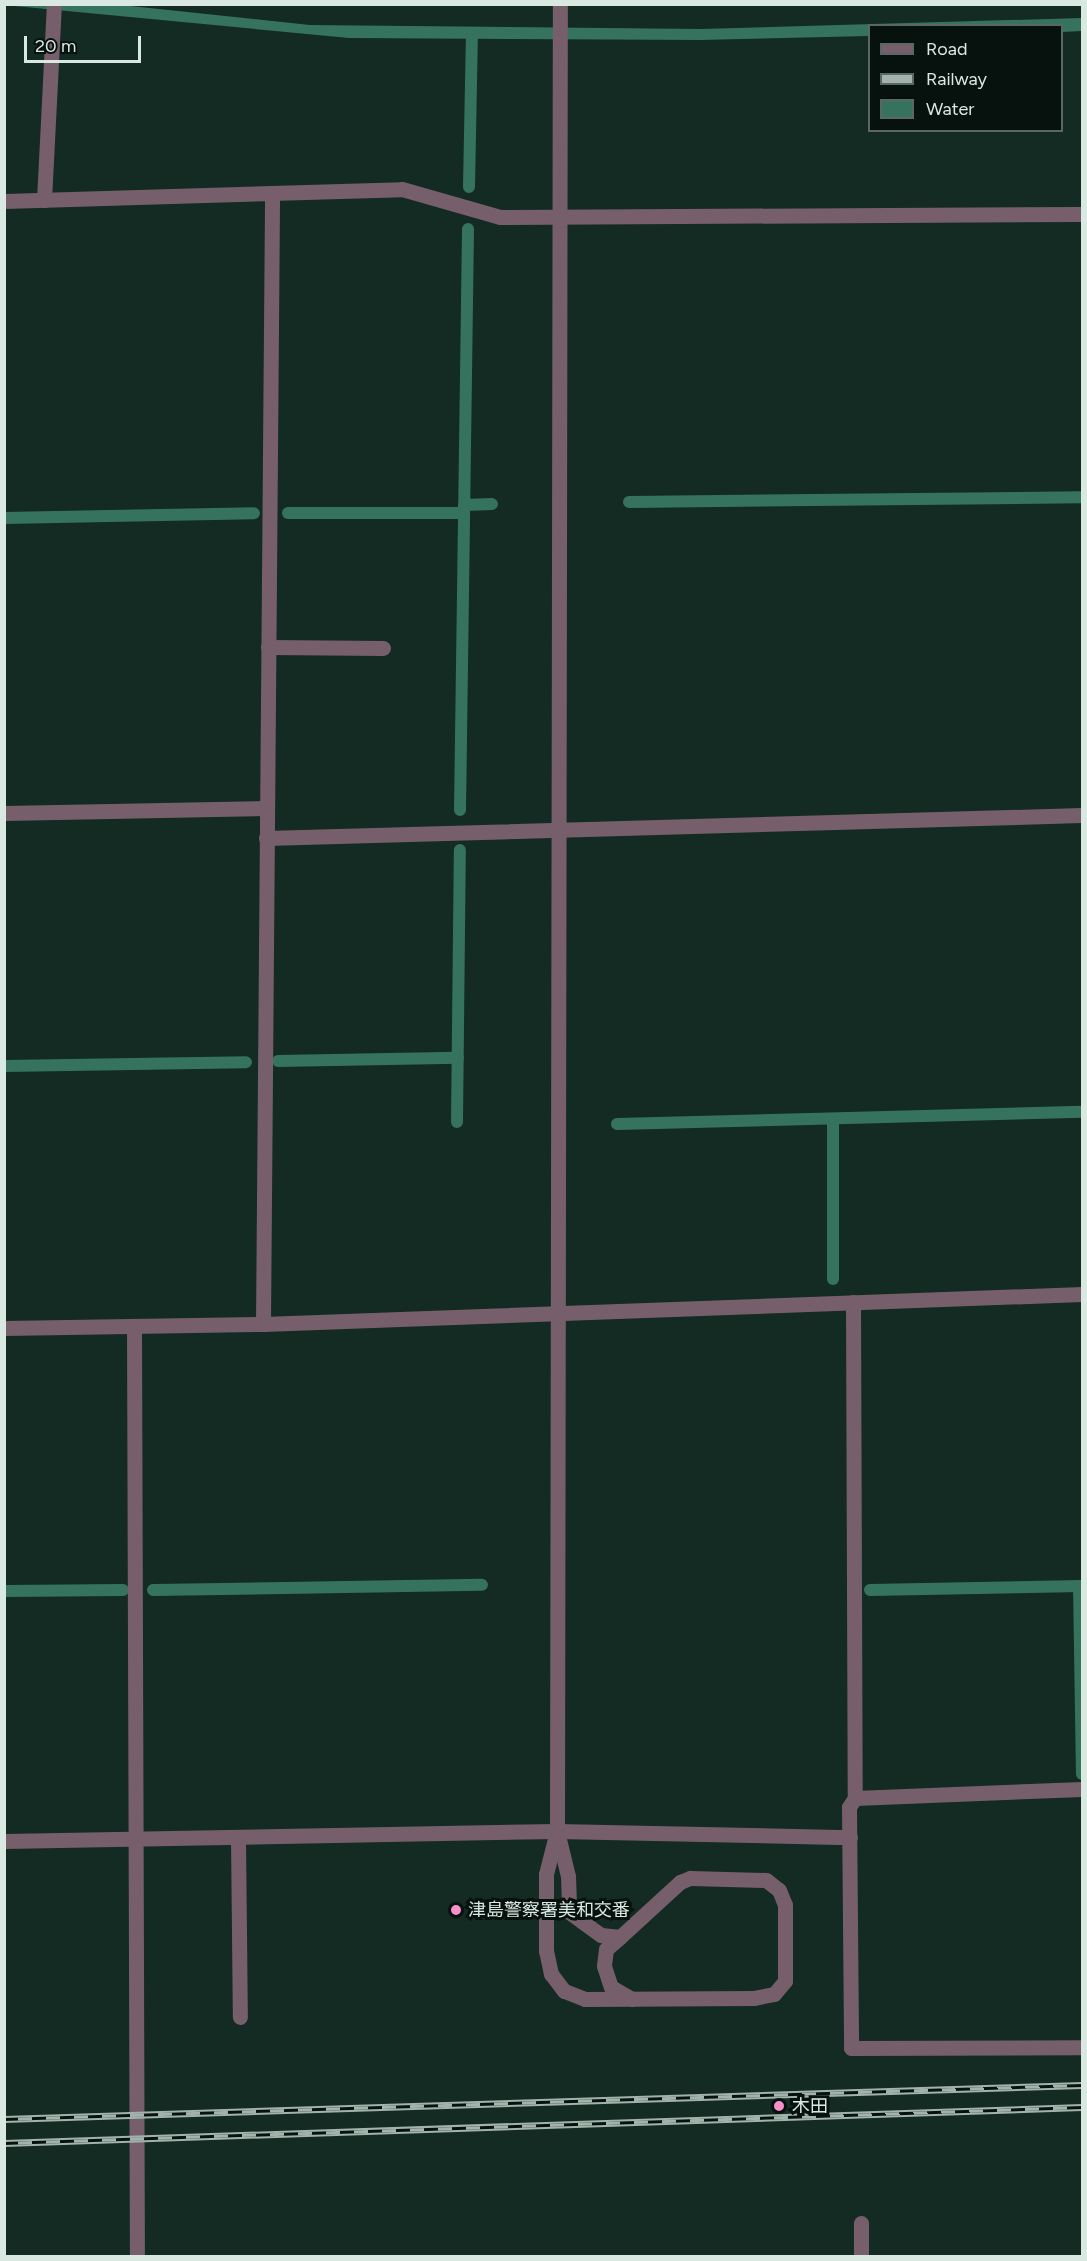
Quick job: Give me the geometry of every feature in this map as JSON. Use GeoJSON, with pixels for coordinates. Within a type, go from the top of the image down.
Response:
{"type":"FeatureCollection","features":[{"type":"Feature","properties":{"kind":"street"},"geometry":{"type":"LineString","coordinates":[[560,4],[557,1831],[568,1876],[569,1912],[601,1935],[620,1937]]}},
{"type":"Feature","properties":{"kind":"street"},"geometry":{"type":"LineString","coordinates":[[44,200],[54,12]]}},
{"type":"Feature","properties":{"kind":"street"},"geometry":{"type":"LineString","coordinates":[[4,201],[402,189],[500,217],[1083,213]]}},
{"type":"Feature","properties":{"kind":"street"},"geometry":{"type":"LineString","coordinates":[[263,1323],[272,193]]}},
{"type":"Feature","properties":{"kind":"street"},"geometry":{"type":"LineString","coordinates":[[268,647],[383,648]]}},
{"type":"Feature","properties":{"kind":"street"},"geometry":{"type":"LineString","coordinates":[[4,813],[266,808]]}},
{"type":"Feature","properties":{"kind":"street"},"geometry":{"type":"LineString","coordinates":[[266,838],[1083,815]]}},
{"type":"Feature","properties":{"kind":"street"},"geometry":{"type":"LineString","coordinates":[[4,1328],[263,1323],[1083,1294]]}},
{"type":"Feature","properties":{"kind":"street"},"geometry":{"type":"LineString","coordinates":[[853,1302],[855,1798],[849,1807],[851,2048],[1083,2047]]}},
{"type":"Feature","properties":{"kind":"street"},"geometry":{"type":"LineString","coordinates":[[134,1326],[138,1839],[137,2256]]}},
{"type":"Feature","properties":{"kind":"street"},"geometry":{"type":"LineString","coordinates":[[855,1798],[1083,1788]]}},
{"type":"Feature","properties":{"kind":"street"},"geometry":{"type":"LineString","coordinates":[[557,1831],[546,1874],[546,1951],[551,1974],[564,1991],[585,1999],[632,1999],[754,1998],[774,1994],[784,1981],[784,1905],[779,1890],[766,1880],[690,1878],[680,1882],[606,1949],[604,1966],[612,1987],[632,1999]]}},
{"type":"Feature","properties":{"kind":"street"},"geometry":{"type":"LineString","coordinates":[[4,1841],[557,1831],[850,1837]]}},
{"type":"Feature","properties":{"kind":"street"},"geometry":{"type":"LineString","coordinates":[[238,1838],[240,2017]]}},
{"type":"Feature","properties":{"kind":"street"},"geometry":{"type":"LineString","coordinates":[[861,2223],[861,2256]]}},
{"type":"Feature","properties":{"kind":"water"},"geometry":{"type":"Polygon","coordinates":[[[4,5],[121,5],[310,25],[700,29],[868,24],[868,36],[700,40],[349,38],[4,5]]]}},
{"type":"Feature","properties":{"kind":"water"},"geometry":{"type":"Polygon","coordinates":[[[1082,18],[1082,31],[1063,32],[1063,24],[874,24],[1082,18]]]}},
{"type":"Feature","properties":{"kind":"waterway"},"geometry":{"type":"LineString","coordinates":[[469,187],[472,33]]}},
{"type":"Feature","properties":{"kind":"waterway"},"geometry":{"type":"LineString","coordinates":[[460,810],[468,229]]}},
{"type":"Feature","properties":{"kind":"waterway"},"geometry":{"type":"LineString","coordinates":[[629,502],[1082,497]]}},
{"type":"Feature","properties":{"kind":"waterway"},"geometry":{"type":"LineString","coordinates":[[464,505],[492,504]]}},
{"type":"Feature","properties":{"kind":"waterway"},"geometry":{"type":"LineString","coordinates":[[4,518],[254,513]]}},
{"type":"Feature","properties":{"kind":"waterway"},"geometry":{"type":"LineString","coordinates":[[288,513],[464,513]]}},
{"type":"Feature","properties":{"kind":"waterway"},"geometry":{"type":"LineString","coordinates":[[457,1122],[460,850]]}},
{"type":"Feature","properties":{"kind":"waterway"},"geometry":{"type":"LineString","coordinates":[[278,1061],[458,1058]]}},
{"type":"Feature","properties":{"kind":"waterway"},"geometry":{"type":"LineString","coordinates":[[4,1066],[246,1062]]}},
{"type":"Feature","properties":{"kind":"waterway"},"geometry":{"type":"LineString","coordinates":[[617,1124],[1082,1112]]}},
{"type":"Feature","properties":{"kind":"waterway"},"geometry":{"type":"LineString","coordinates":[[833,1119],[833,1279]]}},
{"type":"Feature","properties":{"kind":"waterway"},"geometry":{"type":"LineString","coordinates":[[153,1590],[482,1585]]}},
{"type":"Feature","properties":{"kind":"waterway"},"geometry":{"type":"LineString","coordinates":[[1079,1586],[1082,1774]]}},
{"type":"Feature","properties":{"kind":"waterway"},"geometry":{"type":"LineString","coordinates":[[870,1590],[1082,1586]]}},
{"type":"Feature","properties":{"kind":"waterway"},"geometry":{"type":"LineString","coordinates":[[4,1591],[123,1590]]}},
{"type":"Feature","properties":{"kind":"railway"},"geometry":{"type":"LineString","coordinates":[[4,2119],[1082,2085]]}},
{"type":"Feature","properties":{"kind":"railway"},"geometry":{"type":"LineString","coordinates":[[4,2143],[1082,2107]]}},
{"type":"Feature","properties":{"kind":"place","name":"津島警察署美和交番"},"geometry":{"type":"Point","coordinates":[456,1910]}},
{"type":"Feature","properties":{"kind":"place","name":"木田"},"geometry":{"type":"Point","coordinates":[779,2106]}}]}
